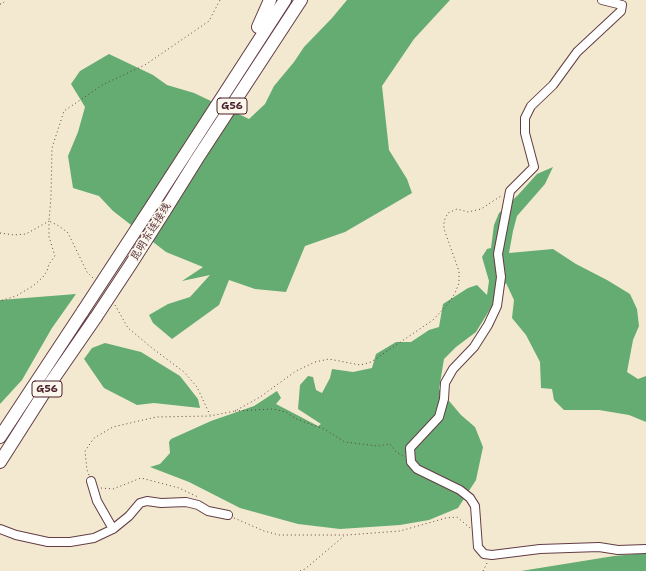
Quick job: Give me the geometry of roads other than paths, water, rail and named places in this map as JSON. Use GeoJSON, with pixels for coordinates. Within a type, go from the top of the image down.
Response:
{"type":"FeatureCollection","features":[{"type":"Feature","properties":{"kind":"highway"},"geometry":{"type":"LineString","coordinates":[[258,27],[270,0]]}},
{"type":"Feature","properties":{"kind":"highway"},"geometry":{"type":"LineString","coordinates":[[185,155],[203,125],[230,72],[275,0]]}},
{"type":"Feature","properties":{"kind":"highway","name":"昆明东连接线"},"geometry":{"type":"LineString","coordinates":[[0,437],[285,0]]}},
{"type":"Feature","properties":{"kind":"highway","name":"昆明东连接线"},"geometry":{"type":"LineString","coordinates":[[0,462],[49,385],[132,264],[223,119],[301,0]]}},
{"type":"Feature","properties":{"kind":"highway"},"geometry":{"type":"LineString","coordinates":[[223,119],[267,62],[308,0]]}},
{"type":"Feature","properties":{"kind":"street"},"geometry":{"type":"LineString","coordinates":[[602,0],[622,5],[621,11],[577,52],[553,85],[531,106],[525,118],[524,133],[534,167],[510,191],[498,254],[501,277],[497,306],[488,325],[474,347],[453,369],[447,378],[445,383],[444,399],[439,417],[410,448],[411,462],[417,469],[460,490],[470,498],[475,506],[478,547],[484,554],[492,555],[547,549],[599,547],[618,550],[646,549]]}},
{"type":"Feature","properties":{"kind":"street"},"geometry":{"type":"LineString","coordinates":[[91,481],[97,501],[113,529]]}},
{"type":"Feature","properties":{"kind":"street"},"geometry":{"type":"LineString","coordinates":[[0,529],[16,536],[48,542],[70,542],[94,538],[113,529],[129,516],[140,503],[147,501],[161,503],[186,502],[198,505],[208,511],[228,515]]}}]}
